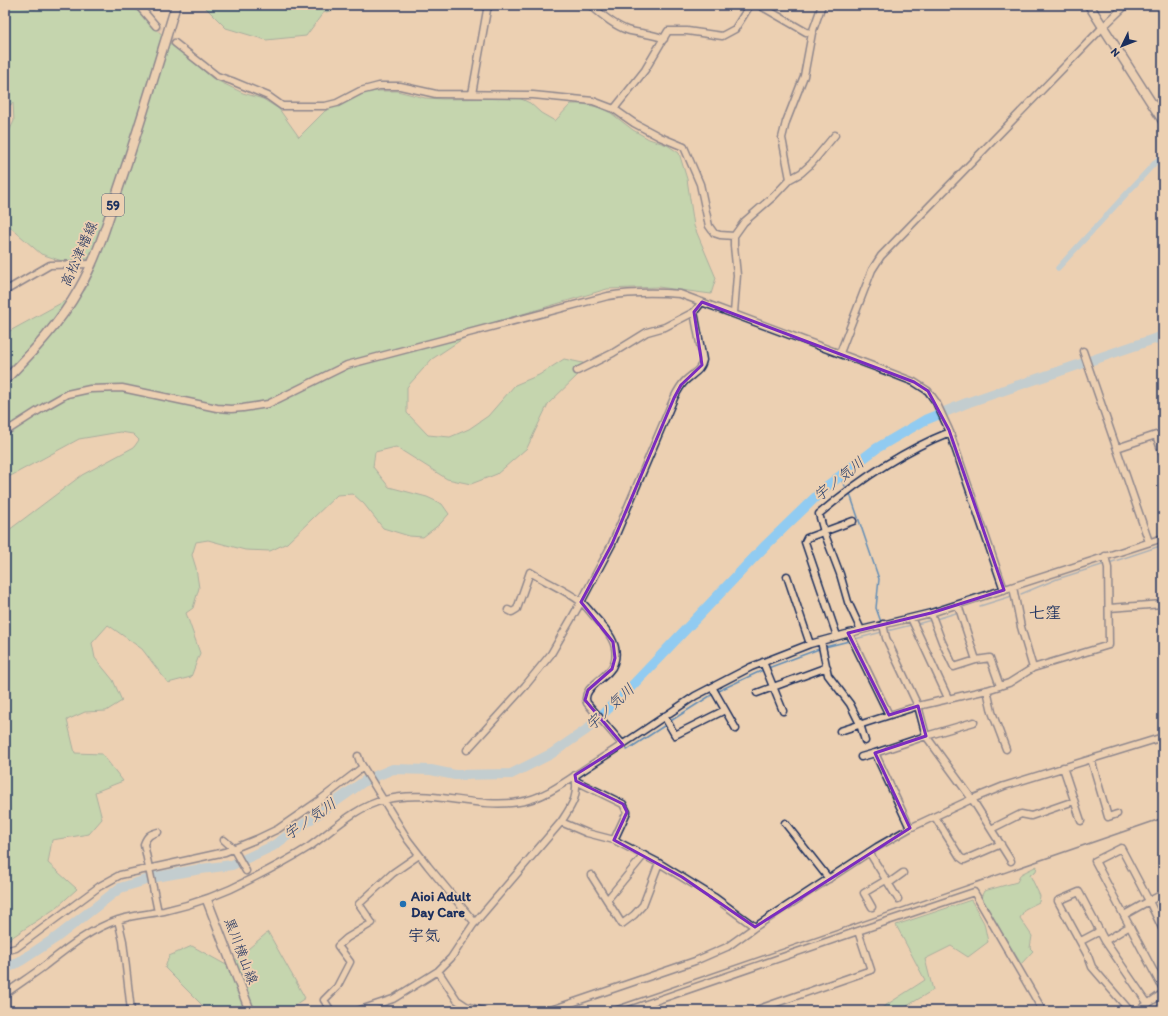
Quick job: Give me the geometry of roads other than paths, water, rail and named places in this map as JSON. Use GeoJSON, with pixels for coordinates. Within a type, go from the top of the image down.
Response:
{"type":"FeatureCollection","features":[{"type":"Feature","properties":{"kind":"main road","name":"高松津幡線"},"geometry":{"type":"LineString","coordinates":[[5,380],[24,362],[53,327],[80,288],[91,264],[102,239],[122,180],[176,5]]}},
{"type":"Feature","properties":{"kind":"main road"},"geometry":{"type":"LineString","coordinates":[[1089,5],[1163,121]]}},
{"type":"Feature","properties":{"kind":"main road","name":"黒川横山線"},"geometry":{"type":"LineString","coordinates":[[207,900],[250,1011]]}},
{"type":"Feature","properties":{"kind":"street"},"geometry":{"type":"LineString","coordinates":[[138,5],[156,26]]}},
{"type":"Feature","properties":{"kind":"street"},"geometry":{"type":"LineString","coordinates":[[472,94],[487,10],[490,5]]}},
{"type":"Feature","properties":{"kind":"street"},"geometry":{"type":"LineString","coordinates":[[590,5],[610,21],[627,30],[655,35],[664,39]]}},
{"type":"Feature","properties":{"kind":"street"},"geometry":{"type":"LineString","coordinates":[[614,109],[645,70],[668,31],[687,31],[722,36],[735,29],[750,5]]}},
{"type":"Feature","properties":{"kind":"street"},"geometry":{"type":"LineString","coordinates":[[759,5],[806,32],[812,33]]}},
{"type":"Feature","properties":{"kind":"street"},"geometry":{"type":"LineString","coordinates":[[790,179],[782,138],[786,122],[804,76],[812,33],[822,5]]}},
{"type":"Feature","properties":{"kind":"street"},"geometry":{"type":"LineString","coordinates":[[840,353],[872,270],[881,256],[1126,5]]}},
{"type":"Feature","properties":{"kind":"street"},"geometry":{"type":"LineString","coordinates":[[175,43],[217,76],[268,96],[282,106],[325,106],[360,91],[379,86],[400,86],[436,94],[533,95],[593,101],[614,109],[634,123],[660,137],[684,147],[700,184],[709,226],[714,233],[734,236]]}},
{"type":"Feature","properties":{"kind":"street"},"geometry":{"type":"LineString","coordinates":[[734,313],[737,275],[734,236],[744,222],[774,196],[790,179],[801,173],[812,164],[835,135]]}},
{"type":"Feature","properties":{"kind":"street"},"geometry":{"type":"LineString","coordinates":[[5,291],[50,265],[91,264]]}},
{"type":"Feature","properties":{"kind":"street"},"geometry":{"type":"LineString","coordinates":[[5,432],[67,394],[90,389],[122,388],[217,408],[231,409],[255,407],[278,400],[348,365],[608,296],[645,292],[680,294],[840,353],[914,382],[928,391],[936,402],[949,431],[1004,590]]}},
{"type":"Feature","properties":{"kind":"street"},"geometry":{"type":"LineString","coordinates":[[577,371],[612,353],[647,332],[665,327],[694,312],[702,302]]}},
{"type":"Feature","properties":{"kind":"street"},"geometry":{"type":"LineString","coordinates":[[467,750],[525,686],[551,654],[612,544],[674,398],[681,385],[699,370],[702,365],[703,360],[694,312]]}},
{"type":"Feature","properties":{"kind":"street"},"geometry":{"type":"LineString","coordinates":[[1083,351],[1118,448],[1149,542]]}},
{"type":"Feature","properties":{"kind":"street"},"geometry":{"type":"LineString","coordinates":[[861,630],[848,602],[819,514],[847,491],[908,451],[949,431]]}},
{"type":"Feature","properties":{"kind":"street"},"geometry":{"type":"LineString","coordinates":[[1118,448],[1156,435],[1163,455]]}},
{"type":"Feature","properties":{"kind":"street"},"geometry":{"type":"LineString","coordinates":[[837,636],[805,542],[807,538],[852,521]]}},
{"type":"Feature","properties":{"kind":"street"},"geometry":{"type":"LineString","coordinates":[[5,994],[94,930],[118,920],[207,900],[285,862],[310,846],[352,815],[384,800],[410,796],[502,804],[522,802],[537,797],[575,778],[664,716],[712,686],[763,662],[810,644],[837,636],[958,605],[1163,538]]}},
{"type":"Feature","properties":{"kind":"street"},"geometry":{"type":"LineString","coordinates":[[840,731],[918,706],[1000,686],[1009,683],[1033,668],[1109,645],[1108,568],[1105,556]]}},
{"type":"Feature","properties":{"kind":"street"},"geometry":{"type":"LineString","coordinates":[[508,610],[512,612],[517,609],[530,572],[581,602],[609,634],[615,648],[616,658],[612,669],[586,693],[585,700],[591,709],[623,744]]}},
{"type":"Feature","properties":{"kind":"street"},"geometry":{"type":"LineString","coordinates":[[787,576],[810,644]]}},
{"type":"Feature","properties":{"kind":"street"},"geometry":{"type":"LineString","coordinates":[[1013,587],[1021,628],[1033,668]]}},
{"type":"Feature","properties":{"kind":"street"},"geometry":{"type":"LineString","coordinates":[[1109,608],[1163,604]]}},
{"type":"Feature","properties":{"kind":"street"},"geometry":{"type":"LineString","coordinates":[[958,605],[976,660]]}},
{"type":"Feature","properties":{"kind":"street"},"geometry":{"type":"LineString","coordinates":[[931,613],[942,642],[954,667],[976,660],[990,658],[1000,686]]}},
{"type":"Feature","properties":{"kind":"street"},"geometry":{"type":"LineString","coordinates":[[911,618],[948,698]]}},
{"type":"Feature","properties":{"kind":"street"},"geometry":{"type":"LineString","coordinates":[[883,624],[886,638],[918,706],[926,736],[972,799],[1011,861]]}},
{"type":"Feature","properties":{"kind":"street"},"geometry":{"type":"LineString","coordinates":[[849,633],[889,715]]}},
{"type":"Feature","properties":{"kind":"street"},"geometry":{"type":"LineString","coordinates":[[821,641],[828,675],[850,704],[860,724],[865,740]]}},
{"type":"Feature","properties":{"kind":"street"},"geometry":{"type":"LineString","coordinates":[[763,662],[783,711]]}},
{"type":"Feature","properties":{"kind":"street"},"geometry":{"type":"LineString","coordinates":[[757,693],[827,667]]}},
{"type":"Feature","properties":{"kind":"street"},"geometry":{"type":"LineString","coordinates":[[712,686],[736,729]]}},
{"type":"Feature","properties":{"kind":"street"},"geometry":{"type":"LineString","coordinates":[[987,690],[992,712],[1006,749]]}},
{"type":"Feature","properties":{"kind":"street"},"geometry":{"type":"LineString","coordinates":[[664,716],[675,735],[725,710]]}},
{"type":"Feature","properties":{"kind":"street"},"geometry":{"type":"LineString","coordinates":[[861,757],[974,722]]}},
{"type":"Feature","properties":{"kind":"street"},"geometry":{"type":"LineString","coordinates":[[548,1011],[694,961],[727,947],[869,852],[910,828],[972,799],[1004,786],[1062,767],[1163,737]]}},
{"type":"Feature","properties":{"kind":"street"},"geometry":{"type":"LineString","coordinates":[[875,753],[910,828]]}},
{"type":"Feature","properties":{"kind":"street"},"geometry":{"type":"LineString","coordinates":[[358,756],[408,840],[475,923]]}},
{"type":"Feature","properties":{"kind":"street"},"geometry":{"type":"LineString","coordinates":[[1091,759],[1108,817],[1117,814]]}},
{"type":"Feature","properties":{"kind":"street"},"geometry":{"type":"LineString","coordinates":[[1062,767],[1081,821]]}},
{"type":"Feature","properties":{"kind":"street"},"geometry":{"type":"LineString","coordinates":[[5,998],[5,951],[16,948],[100,886],[120,875],[234,850],[278,829],[364,768]]}},
{"type":"Feature","properties":{"kind":"street"},"geometry":{"type":"LineString","coordinates":[[357,1011],[393,998],[438,971],[451,958],[475,923],[561,822],[575,797],[577,790],[575,778]]}},
{"type":"Feature","properties":{"kind":"street"},"geometry":{"type":"LineString","coordinates":[[575,778],[623,804],[627,812],[614,840]]}},
{"type":"Feature","properties":{"kind":"street"},"geometry":{"type":"LineString","coordinates":[[991,829],[1021,814],[1031,816],[1074,800]]}},
{"type":"Feature","properties":{"kind":"street"},"geometry":{"type":"LineString","coordinates":[[936,816],[960,857],[964,860],[1001,844]]}},
{"type":"Feature","properties":{"kind":"street"},"geometry":{"type":"LineString","coordinates":[[561,822],[586,833],[614,840],[659,863],[714,897],[755,927]]}},
{"type":"Feature","properties":{"kind":"street"},"geometry":{"type":"LineString","coordinates":[[785,823],[829,879]]}},
{"type":"Feature","properties":{"kind":"street"},"geometry":{"type":"LineString","coordinates":[[158,832],[150,834],[146,838],[144,844],[158,912]]}},
{"type":"Feature","properties":{"kind":"street"},"geometry":{"type":"LineString","coordinates":[[224,840],[234,850],[246,871]]}},
{"type":"Feature","properties":{"kind":"street"},"geometry":{"type":"LineString","coordinates":[[1163,930],[1150,901],[1120,848],[1095,861],[1163,989]]}},
{"type":"Feature","properties":{"kind":"street"},"geometry":{"type":"LineString","coordinates":[[869,852],[898,899]]}},
{"type":"Feature","properties":{"kind":"street"},"geometry":{"type":"LineString","coordinates":[[331,1011],[324,1000],[337,987],[350,962],[338,946],[347,938],[372,923],[359,904],[393,874],[419,855]]}},
{"type":"Feature","properties":{"kind":"street"},"geometry":{"type":"LineString","coordinates":[[607,900],[644,855]]}},
{"type":"Feature","properties":{"kind":"street"},"geometry":{"type":"LineString","coordinates":[[591,875],[622,924],[634,915],[643,904],[659,863]]}},
{"type":"Feature","properties":{"kind":"street"},"geometry":{"type":"LineString","coordinates":[[872,907],[864,894],[903,873]]}},
{"type":"Feature","properties":{"kind":"street"},"geometry":{"type":"LineString","coordinates":[[626,1011],[858,930],[974,892],[1043,1011]]}},
{"type":"Feature","properties":{"kind":"street"},"geometry":{"type":"LineString","coordinates":[[1130,1011],[1092,967],[1081,942],[1058,901],[1079,892],[1105,941],[1148,1004]]}},
{"type":"Feature","properties":{"kind":"street"},"geometry":{"type":"LineString","coordinates":[[1124,915],[1163,894]]}},
{"type":"Feature","properties":{"kind":"street"},"geometry":{"type":"LineString","coordinates":[[118,920],[123,941],[131,1011]]}},
{"type":"Feature","properties":{"kind":"street"},"geometry":{"type":"LineString","coordinates":[[1105,941],[1130,926]]}},
{"type":"Feature","properties":{"kind":"street"},"geometry":{"type":"LineString","coordinates":[[753,1011],[871,970],[858,930]]}},
{"type":"Feature","properties":{"kind":"street"},"geometry":{"type":"LineString","coordinates":[[1081,942],[1100,931]]}},
{"type":"Feature","properties":{"kind":"street"},"geometry":{"type":"LineString","coordinates":[[438,971],[457,1000],[466,1006],[483,1011]]}},
{"type":"Feature","properties":{"kind":"street"},"geometry":{"type":"LineString","coordinates":[[1138,1011],[1163,993]]}},
{"type":"Feature","properties":{"kind":"waterway"},"geometry":{"type":"LineString","coordinates":[[1058,268],[1163,154]]}},
{"type":"Feature","properties":{"kind":"waterway","name":"宇ノ気川"},"geometry":{"type":"LineString","coordinates":[[5,966],[9,967],[22,960],[57,937],[120,888],[156,877],[232,865],[273,846],[366,780],[393,769],[431,770],[455,775],[511,774],[551,754],[586,730],[630,688],[766,545],[827,486],[877,448],[925,420],[969,402],[1163,336]]}},
{"type":"Feature","properties":{"kind":"waterway"},"geometry":{"type":"LineString","coordinates":[[840,477],[845,486]]}},
{"type":"Feature","properties":{"kind":"waterway"},"geometry":{"type":"LineString","coordinates":[[850,494],[879,579],[876,608],[881,622]]}},
{"type":"Feature","properties":{"kind":"waterway"},"geometry":{"type":"LineString","coordinates":[[1109,563],[1163,545]]}},
{"type":"Feature","properties":{"kind":"waterway"},"geometry":{"type":"LineString","coordinates":[[1021,594],[1057,579],[1105,564]]}},
{"type":"Feature","properties":{"kind":"waterway"},"geometry":{"type":"LineString","coordinates":[[980,606],[1012,596]]}},
{"type":"Feature","properties":{"kind":"waterway"},"geometry":{"type":"LineString","coordinates":[[936,619],[956,613]]}},
{"type":"Feature","properties":{"kind":"waterway"},"geometry":{"type":"LineString","coordinates":[[917,624],[931,620]]}},
{"type":"Feature","properties":{"kind":"waterway"},"geometry":{"type":"LineString","coordinates":[[887,631],[911,625]]}},
{"type":"Feature","properties":{"kind":"waterway"},"geometry":{"type":"LineString","coordinates":[[855,639],[882,632]]}},
{"type":"Feature","properties":{"kind":"waterway"},"geometry":{"type":"LineString","coordinates":[[825,647],[849,641]]}},
{"type":"Feature","properties":{"kind":"waterway"},"geometry":{"type":"LineString","coordinates":[[768,668],[819,649]]}},
{"type":"Feature","properties":{"kind":"waterway"},"geometry":{"type":"LineString","coordinates":[[718,691],[763,670]]}},
{"type":"Feature","properties":{"kind":"waterway"},"geometry":{"type":"LineString","coordinates":[[669,722],[713,694]]}},
{"type":"Feature","properties":{"kind":"waterway"},"geometry":{"type":"LineString","coordinates":[[627,750],[667,724]]}},
{"type":"Feature","properties":{"kind":"tunnel"},"geometry":{"type":"LineString","coordinates":[[156,26],[175,43]]}},
{"type":"Feature","properties":{"kind":"railway"},"geometry":{"type":"LineString","coordinates":[[603,1011],[1163,818]]}},
{"type":"Feature","properties":{"kind":"place","name":"Aioi Adult Day Care"},"geometry":{"type":"Point","coordinates":[403,904]}},
{"type":"Feature","properties":{"kind":"district","name":"七窪"},"geometry":{"type":"Point","coordinates":[1045,612]}},
{"type":"Feature","properties":{"kind":"district","name":"宇気"},"geometry":{"type":"Point","coordinates":[424,935]}}]}
